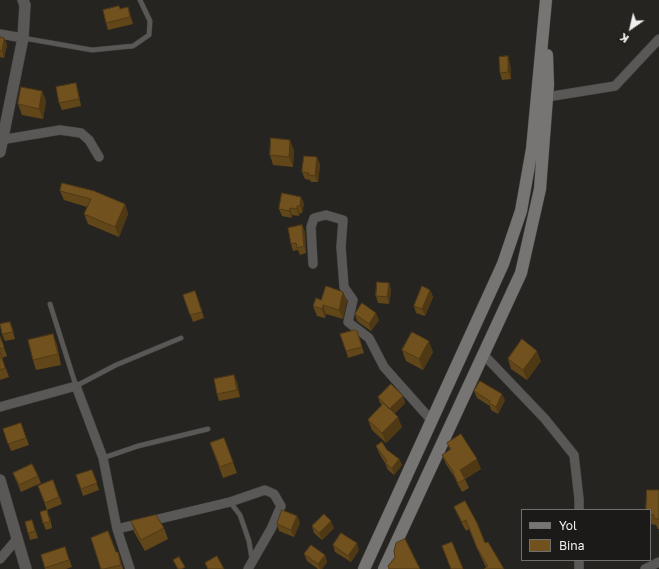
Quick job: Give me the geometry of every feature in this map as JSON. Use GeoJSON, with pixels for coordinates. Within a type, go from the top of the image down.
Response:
{"type":"FeatureCollection","features":[{"type":"Feature","properties":{"kind":"main road"},"geometry":{"type":"LineString","coordinates":[[384,569],[521,273],[540,189],[548,85],[546,0]]}},
{"type":"Feature","properties":{"kind":"main road"},"geometry":{"type":"LineString","coordinates":[[364,569],[503,264],[521,211],[532,149],[546,0]]}},
{"type":"Feature","properties":{"kind":"street"},"geometry":{"type":"LineString","coordinates":[[23,0],[25,5],[23,38],[1,144],[60,130],[81,133],[89,140],[99,157]]}},
{"type":"Feature","properties":{"kind":"street"},"geometry":{"type":"LineString","coordinates":[[0,34],[23,38]]}},
{"type":"Feature","properties":{"kind":"street"},"geometry":{"type":"LineString","coordinates":[[547,97],[615,86],[659,39]]}},
{"type":"Feature","properties":{"kind":"street"},"geometry":{"type":"LineString","coordinates":[[313,264],[311,227],[314,218],[326,215],[343,220],[341,247],[344,287],[353,300],[348,322],[370,338],[384,367],[432,421]]}},
{"type":"Feature","properties":{"kind":"street"},"geometry":{"type":"LineString","coordinates":[[483,354],[545,419],[574,455],[579,509]]}},
{"type":"Feature","properties":{"kind":"street"},"geometry":{"type":"LineString","coordinates":[[0,407],[76,386],[104,458],[117,529],[130,569]]}},
{"type":"Feature","properties":{"kind":"street"},"geometry":{"type":"LineString","coordinates":[[0,480],[26,569]]}},
{"type":"Feature","properties":{"kind":"street"},"geometry":{"type":"LineString","coordinates":[[117,529],[230,502],[265,490],[274,494],[281,506],[271,529],[250,566]]}},
{"type":"Feature","properties":{"kind":"street"},"geometry":{"type":"LineString","coordinates":[[0,560],[17,539]]}},
{"type":"Feature","properties":{"kind":"street"},"geometry":{"type":"LineString","coordinates":[[645,569],[659,562]]}},
{"type":"Feature","properties":{"kind":"lane"},"geometry":{"type":"LineString","coordinates":[[23,38],[92,50],[133,46],[149,35],[150,21],[140,0]]}},
{"type":"Feature","properties":{"kind":"lane"},"geometry":{"type":"LineString","coordinates":[[50,304],[76,386],[116,365],[181,338]]}},
{"type":"Feature","properties":{"kind":"lane"},"geometry":{"type":"LineString","coordinates":[[104,458],[138,446],[208,429]]}},
{"type":"Feature","properties":{"kind":"lane"},"geometry":{"type":"LineString","coordinates":[[230,502],[240,515],[249,541],[250,566]]}},
{"type":"Feature","properties":{"kind":"building"},"geometry":{"type":"Polygon","coordinates":[[[119,6],[120,9],[128,7],[130,17],[106,23],[103,10],[119,6]]]}},
{"type":"Feature","properties":{"kind":"building"},"geometry":{"type":"Polygon","coordinates":[[[0,37],[4,38],[2,51],[0,51],[0,37]]]}},
{"type":"Feature","properties":{"kind":"building"},"geometry":{"type":"Polygon","coordinates":[[[508,56],[508,72],[500,73],[499,57],[508,56]]]}},
{"type":"Feature","properties":{"kind":"building"},"geometry":{"type":"Polygon","coordinates":[[[76,83],[79,99],[59,103],[56,87],[76,83]]]}},
{"type":"Feature","properties":{"kind":"building"},"geometry":{"type":"Polygon","coordinates":[[[21,87],[42,91],[39,109],[18,104],[21,87]]]}},
{"type":"Feature","properties":{"kind":"building"},"geometry":{"type":"Polygon","coordinates":[[[271,138],[290,140],[289,157],[270,155],[271,138]]]}},
{"type":"Feature","properties":{"kind":"building"},"geometry":{"type":"Polygon","coordinates":[[[304,156],[317,157],[315,176],[302,172],[304,156]]]}},
{"type":"Feature","properties":{"kind":"building"},"geometry":{"type":"Polygon","coordinates":[[[62,183],[94,191],[125,204],[115,227],[84,214],[91,199],[60,191],[62,183]]]}},
{"type":"Feature","properties":{"kind":"building"},"geometry":{"type":"Polygon","coordinates":[[[282,193],[301,197],[300,206],[297,206],[297,209],[290,208],[289,211],[279,209],[282,193]]]}},
{"type":"Feature","properties":{"kind":"building"},"geometry":{"type":"Polygon","coordinates":[[[302,225],[304,246],[297,248],[296,243],[291,244],[288,228],[302,225]]]}},
{"type":"Feature","properties":{"kind":"building"},"geometry":{"type":"Polygon","coordinates":[[[377,282],[389,283],[387,297],[376,296],[377,282]]]}},
{"type":"Feature","properties":{"kind":"building"},"geometry":{"type":"Polygon","coordinates":[[[326,286],[343,292],[339,310],[323,305],[322,309],[313,306],[316,298],[321,300],[326,286]]]}},
{"type":"Feature","properties":{"kind":"building"},"geometry":{"type":"Polygon","coordinates":[[[422,286],[430,290],[422,309],[414,306],[422,286]]]}},
{"type":"Feature","properties":{"kind":"building"},"geometry":{"type":"Polygon","coordinates":[[[195,291],[202,312],[190,315],[183,295],[195,291]]]}},
{"type":"Feature","properties":{"kind":"building"},"geometry":{"type":"Polygon","coordinates":[[[362,303],[376,313],[369,324],[355,314],[362,303]]]}},
{"type":"Feature","properties":{"kind":"building"},"geometry":{"type":"Polygon","coordinates":[[[10,322],[13,332],[2,334],[0,324],[10,322]]]}},
{"type":"Feature","properties":{"kind":"building"},"geometry":{"type":"Polygon","coordinates":[[[355,330],[357,331],[362,347],[346,351],[340,334],[355,330]]]}},
{"type":"Feature","properties":{"kind":"building"},"geometry":{"type":"Polygon","coordinates":[[[412,332],[429,341],[419,359],[402,350],[412,332]]]}},
{"type":"Feature","properties":{"kind":"building"},"geometry":{"type":"Polygon","coordinates":[[[53,334],[58,354],[33,360],[28,340],[53,334]]]}},
{"type":"Feature","properties":{"kind":"building"},"geometry":{"type":"Polygon","coordinates":[[[0,336],[4,347],[0,349],[0,336]]]}},
{"type":"Feature","properties":{"kind":"building"},"geometry":{"type":"Polygon","coordinates":[[[522,339],[537,351],[523,370],[508,359],[522,339]]]}},
{"type":"Feature","properties":{"kind":"building"},"geometry":{"type":"Polygon","coordinates":[[[0,352],[5,368],[0,370],[0,352]]]}},
{"type":"Feature","properties":{"kind":"building"},"geometry":{"type":"Polygon","coordinates":[[[234,375],[237,390],[217,394],[214,379],[234,375]]]}},
{"type":"Feature","properties":{"kind":"building"},"geometry":{"type":"Polygon","coordinates":[[[480,381],[502,394],[496,407],[489,403],[490,401],[474,391],[480,381]]]}},
{"type":"Feature","properties":{"kind":"building"},"geometry":{"type":"Polygon","coordinates":[[[391,384],[403,396],[389,409],[378,397],[391,384]]]}},
{"type":"Feature","properties":{"kind":"building"},"geometry":{"type":"Polygon","coordinates":[[[384,403],[398,417],[382,433],[368,420],[384,403]]]}},
{"type":"Feature","properties":{"kind":"building"},"geometry":{"type":"Polygon","coordinates":[[[21,423],[26,438],[8,444],[3,429],[21,423]]]}},
{"type":"Feature","properties":{"kind":"building"},"geometry":{"type":"Polygon","coordinates":[[[461,434],[477,459],[460,470],[465,479],[458,483],[454,473],[442,455],[451,449],[447,443],[461,434]]]}},
{"type":"Feature","properties":{"kind":"building"},"geometry":{"type":"Polygon","coordinates":[[[224,438],[233,462],[220,467],[210,443],[224,438]]]}},
{"type":"Feature","properties":{"kind":"building"},"geometry":{"type":"Polygon","coordinates":[[[382,442],[387,450],[399,459],[392,468],[385,463],[387,461],[376,446],[382,442]]]}},
{"type":"Feature","properties":{"kind":"building"},"geometry":{"type":"Polygon","coordinates":[[[32,464],[38,476],[19,485],[13,473],[32,464]]]}},
{"type":"Feature","properties":{"kind":"building"},"geometry":{"type":"Polygon","coordinates":[[[92,470],[97,483],[81,489],[76,475],[92,470]]]}},
{"type":"Feature","properties":{"kind":"building"},"geometry":{"type":"Polygon","coordinates":[[[53,480],[59,497],[45,503],[38,486],[53,480]]]}},
{"type":"Feature","properties":{"kind":"building"},"geometry":{"type":"Polygon","coordinates":[[[647,490],[659,490],[659,519],[654,519],[654,515],[651,514],[651,509],[646,509],[647,490]]]}},
{"type":"Feature","properties":{"kind":"building"},"geometry":{"type":"Polygon","coordinates":[[[465,501],[477,523],[485,543],[488,542],[504,569],[484,569],[488,566],[477,548],[466,520],[462,522],[454,507],[465,501]]]}},
{"type":"Feature","properties":{"kind":"building"},"geometry":{"type":"Polygon","coordinates":[[[47,510],[50,522],[43,523],[40,512],[47,510]]]}},
{"type":"Feature","properties":{"kind":"building"},"geometry":{"type":"Polygon","coordinates":[[[282,510],[297,516],[291,530],[277,524],[282,510]]]}},
{"type":"Feature","properties":{"kind":"building"},"geometry":{"type":"Polygon","coordinates":[[[324,514],[331,521],[319,533],[312,526],[324,514]]]}},
{"type":"Feature","properties":{"kind":"building"},"geometry":{"type":"Polygon","coordinates":[[[156,515],[164,528],[141,540],[131,521],[156,515]]]}},
{"type":"Feature","properties":{"kind":"building"},"geometry":{"type":"Polygon","coordinates":[[[32,520],[35,531],[28,533],[25,522],[32,520]]]}},
{"type":"Feature","properties":{"kind":"building"},"geometry":{"type":"Polygon","coordinates":[[[108,531],[116,552],[118,552],[121,565],[101,569],[91,538],[108,531]]]}},
{"type":"Feature","properties":{"kind":"building"},"geometry":{"type":"Polygon","coordinates":[[[341,533],[357,543],[348,556],[333,545],[341,533]]]}},
{"type":"Feature","properties":{"kind":"building"},"geometry":{"type":"Polygon","coordinates":[[[405,539],[420,569],[389,569],[388,566],[395,557],[394,551],[396,543],[405,539]]]}},
{"type":"Feature","properties":{"kind":"building"},"geometry":{"type":"Polygon","coordinates":[[[452,542],[463,569],[451,569],[442,546],[452,542]]]}},
{"type":"Feature","properties":{"kind":"building"},"geometry":{"type":"Polygon","coordinates":[[[311,545],[325,555],[318,564],[304,554],[311,545]]]}},
{"type":"Feature","properties":{"kind":"building"},"geometry":{"type":"Polygon","coordinates":[[[65,547],[69,560],[45,568],[41,555],[65,547]]]}},
{"type":"Feature","properties":{"kind":"building"},"geometry":{"type":"Polygon","coordinates":[[[217,556],[224,569],[208,569],[205,563],[217,556]]]}},
{"type":"Feature","properties":{"kind":"building"},"geometry":{"type":"Polygon","coordinates":[[[179,557],[185,567],[182,569],[178,569],[173,560],[179,557]]]}}]}
